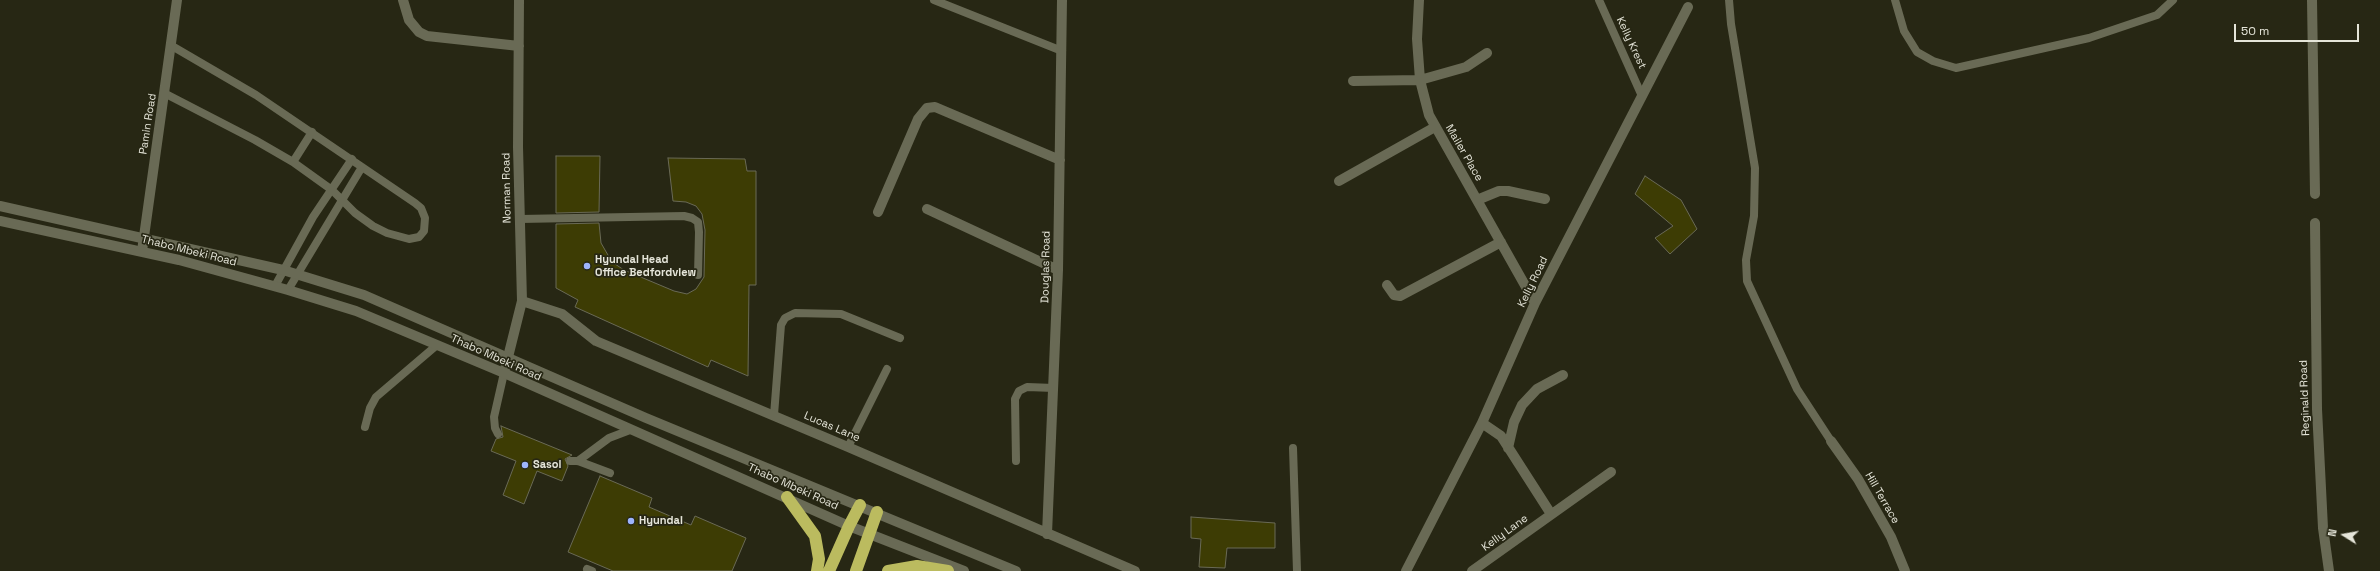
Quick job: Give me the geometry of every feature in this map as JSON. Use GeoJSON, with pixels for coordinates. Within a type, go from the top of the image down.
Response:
{"type":"FeatureCollection","features":[{"type":"Feature","properties":{"kind":"highway"},"geometry":{"type":"LineString","coordinates":[[787,497],[815,536],[819,559],[817,571]]}},
{"type":"Feature","properties":{"kind":"highway"},"geometry":{"type":"LineString","coordinates":[[829,571],[860,505]]}},
{"type":"Feature","properties":{"kind":"highway"},"geometry":{"type":"LineString","coordinates":[[856,571],[871,534],[877,512]]}},
{"type":"Feature","properties":{"kind":"highway"},"geometry":{"type":"LineString","coordinates":[[888,571],[917,566],[948,571]]}},
{"type":"Feature","properties":{"kind":"street","name":"Pamin Road"},"geometry":{"type":"LineString","coordinates":[[142,251],[150,183],[172,46],[177,0]]}},
{"type":"Feature","properties":{"kind":"street"},"geometry":{"type":"LineString","coordinates":[[403,0],[408,20],[419,32],[427,36],[519,46]]}},
{"type":"Feature","properties":{"kind":"street","name":"Norman Road"},"geometry":{"type":"LineString","coordinates":[[504,373],[510,357],[522,301],[519,0]]}},
{"type":"Feature","properties":{"kind":"street","name":"Douglas Road"},"geometry":{"type":"LineString","coordinates":[[1048,534],[1058,270],[1062,0]]}},
{"type":"Feature","properties":{"kind":"street","name":"Mailer Place"},"geometry":{"type":"LineString","coordinates":[[1419,0],[1417,39],[1420,80],[1425,102],[1435,126],[1535,304]]}},
{"type":"Feature","properties":{"kind":"street"},"geometry":{"type":"LineString","coordinates":[[2312,0],[2315,194]]}},
{"type":"Feature","properties":{"kind":"street","name":"Kelly Road"},"geometry":{"type":"LineString","coordinates":[[1406,571],[1482,423],[1535,304],[1688,7]]}},
{"type":"Feature","properties":{"kind":"street"},"geometry":{"type":"LineString","coordinates":[[1353,80],[1420,80],[1466,67],[1487,54]]}},
{"type":"Feature","properties":{"kind":"street"},"geometry":{"type":"LineString","coordinates":[[878,212],[918,119],[927,108],[935,107],[1060,160]]}},
{"type":"Feature","properties":{"kind":"street"},"geometry":{"type":"LineString","coordinates":[[1339,181],[1435,126]]}},
{"type":"Feature","properties":{"kind":"street"},"geometry":{"type":"LineString","coordinates":[[1477,200],[1499,191],[1508,191],[1545,199]]}},
{"type":"Feature","properties":{"kind":"street","name":"Thabo Mbeki Road"},"geometry":{"type":"LineString","coordinates":[[0,206],[144,237],[283,270],[364,295],[510,357],[659,423],[877,512],[1016,571]]}},
{"type":"Feature","properties":{"kind":"street"},"geometry":{"type":"LineString","coordinates":[[926,209],[1058,270]]}},
{"type":"Feature","properties":{"kind":"street","name":"Thabo Mbeki Road"},"geometry":{"type":"LineString","coordinates":[[0,221],[179,260],[275,286],[356,311],[504,373],[630,430],[787,497],[849,526],[964,571]]}},
{"type":"Feature","properties":{"kind":"street","name":"Reginald Road"},"geometry":{"type":"LineString","coordinates":[[2315,223],[2317,409],[2324,528],[2329,571]]}},
{"type":"Feature","properties":{"kind":"street"},"geometry":{"type":"LineString","coordinates":[[1387,285],[1395,296],[1402,295],[1501,242]]}},
{"type":"Feature","properties":{"kind":"street"},"geometry":{"type":"LineString","coordinates":[[179,260],[181,246]]}},
{"type":"Feature","properties":{"kind":"street","name":"Lucas Lane"},"geometry":{"type":"LineString","coordinates":[[522,301],[562,314],[596,341],[774,415],[1135,571]]}},
{"type":"Feature","properties":{"kind":"street"},"geometry":{"type":"LineString","coordinates":[[1508,448],[1514,422],[1528,397],[1563,375]]}},
{"type":"Feature","properties":{"kind":"street"},"geometry":{"type":"LineString","coordinates":[[1482,423],[1500,436],[1551,514]]}},
{"type":"Feature","properties":{"kind":"street","name":"Hill Terrace"},"geometry":{"type":"LineString","coordinates":[[1831,441],[1858,479],[1891,537],[1905,571]]}},
{"type":"Feature","properties":{"kind":"street","name":"Kelly Lane"},"geometry":{"type":"LineString","coordinates":[[1472,571],[1611,472]]}},
{"type":"Feature","properties":{"kind":"lane"},"geometry":{"type":"LineString","coordinates":[[934,0],[1062,51]]}},
{"type":"Feature","properties":{"kind":"lane","name":"Kelly Krest"},"geometry":{"type":"LineString","coordinates":[[1599,0],[1642,96]]}},
{"type":"Feature","properties":{"kind":"lane"},"geometry":{"type":"LineString","coordinates":[[1729,0],[1731,24],[1755,168],[1754,216],[1746,260],[1747,281],[1797,389],[1831,441]]}},
{"type":"Feature","properties":{"kind":"lane"},"geometry":{"type":"LineString","coordinates":[[1894,0],[1904,30],[1917,52],[1933,61],[1956,68],[2096,36],[2157,15],[2173,0]]}},
{"type":"Feature","properties":{"kind":"lane"},"geometry":{"type":"LineString","coordinates":[[164,93],[255,140],[293,162],[332,190],[355,213],[387,233],[402,238],[414,239],[424,231],[425,218],[421,208],[352,159],[256,95],[172,46]]}},
{"type":"Feature","properties":{"kind":"lane"},"geometry":{"type":"LineString","coordinates":[[293,162],[312,132]]}},
{"type":"Feature","properties":{"kind":"lane"},"geometry":{"type":"LineString","coordinates":[[275,286],[313,217],[352,159]]}},
{"type":"Feature","properties":{"kind":"lane"},"geometry":{"type":"LineString","coordinates":[[288,290],[362,167]]}},
{"type":"Feature","properties":{"kind":"lane"},"geometry":{"type":"LineString","coordinates":[[520,219],[684,216],[692,218],[698,222],[698,275]]}},
{"type":"Feature","properties":{"kind":"lane"},"geometry":{"type":"LineString","coordinates":[[774,415],[782,325],[785,318],[795,313],[841,314],[900,338]]}},
{"type":"Feature","properties":{"kind":"lane"},"geometry":{"type":"LineString","coordinates":[[366,427],[370,408],[376,397],[437,345]]}},
{"type":"Feature","properties":{"kind":"lane"},"geometry":{"type":"LineString","coordinates":[[848,447],[887,369]]}},
{"type":"Feature","properties":{"kind":"lane"},"geometry":{"type":"LineString","coordinates":[[498,434],[495,428],[494,417],[504,373]]}},
{"type":"Feature","properties":{"kind":"lane"},"geometry":{"type":"LineString","coordinates":[[1016,461],[1015,400],[1019,391],[1027,387],[1054,388]]}},
{"type":"Feature","properties":{"kind":"lane"},"geometry":{"type":"LineString","coordinates":[[610,473],[574,461],[609,438],[630,430]]}},
{"type":"Feature","properties":{"kind":"lane"},"geometry":{"type":"LineString","coordinates":[[1293,448],[1297,571]]}},
{"type":"Feature","properties":{"kind":"building"},"geometry":{"type":"Polygon","coordinates":[[[556,156],[600,156],[599,212],[556,213],[556,156]]]}},
{"type":"Feature","properties":{"kind":"building","name":"Hyundai Head Office Bedfordview"},"geometry":{"type":"Polygon","coordinates":[[[668,158],[745,159],[747,171],[756,171],[756,285],[749,285],[748,376],[711,360],[708,367],[575,307],[578,300],[556,288],[556,224],[599,223],[601,243],[612,262],[624,270],[674,291],[687,294],[696,289],[704,277],[705,230],[702,214],[696,206],[686,202],[673,201],[668,158]]]}},
{"type":"Feature","properties":{"kind":"building"},"geometry":{"type":"Polygon","coordinates":[[[1645,176],[1681,200],[1697,229],[1670,254],[1655,238],[1673,226],[1635,194],[1645,176]]]}},
{"type":"Feature","properties":{"kind":"building"},"geometry":{"type":"Polygon","coordinates":[[[501,426],[572,455],[565,459],[568,466],[562,481],[537,471],[524,504],[503,495],[516,461],[491,451],[496,439],[503,437],[501,426]]]}},
{"type":"Feature","properties":{"kind":"building","name":"Hyundai"},"geometry":{"type":"Polygon","coordinates":[[[600,476],[652,498],[649,507],[691,525],[695,516],[746,538],[732,571],[613,571],[568,552],[600,476]]]}},
{"type":"Feature","properties":{"kind":"building"},"geometry":{"type":"Polygon","coordinates":[[[1191,517],[1275,523],[1275,548],[1227,548],[1225,568],[1199,567],[1201,539],[1191,538],[1191,517]]]}},
{"type":"Feature","properties":{"kind":"place","name":"Hyundai Head Office Bedfordview"},"geometry":{"type":"Point","coordinates":[587,266]}},
{"type":"Feature","properties":{"kind":"place","name":"Sasol"},"geometry":{"type":"Point","coordinates":[525,465]}},
{"type":"Feature","properties":{"kind":"place","name":"Hyundai"},"geometry":{"type":"Point","coordinates":[631,521]}}]}
